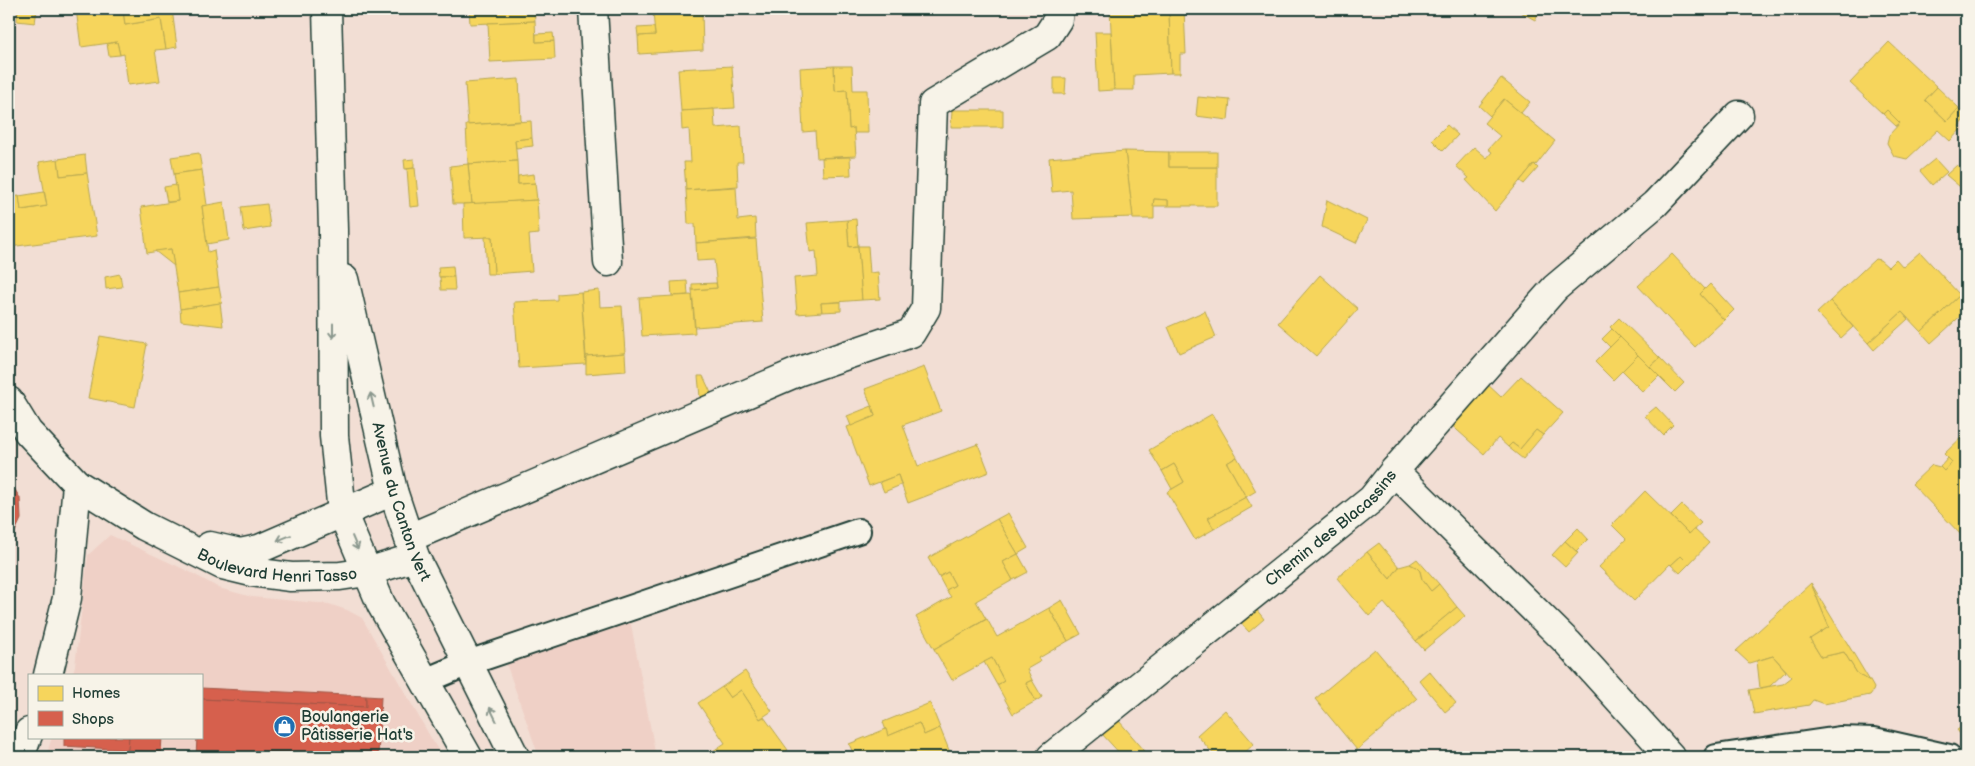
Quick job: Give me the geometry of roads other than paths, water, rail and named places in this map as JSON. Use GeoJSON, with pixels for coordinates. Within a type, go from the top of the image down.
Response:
{"type":"FeatureCollection","features":[{"type":"Feature","properties":{"kind":"street","name":"Avenue du Canton Vert"},"geometry":{"type":"LineString","coordinates":[[327,9],[333,230],[334,436],[342,512],[381,604],[468,757]]}},
{"type":"Feature","properties":{"kind":"street"},"geometry":{"type":"LineString","coordinates":[[593,9],[608,262]]}},
{"type":"Feature","properties":{"kind":"street","name":"Boulevard Henri Tasso"},"geometry":{"type":"LineString","coordinates":[[9,401],[28,432],[77,484],[144,526],[222,565],[251,572],[291,577],[340,576],[367,572],[412,547],[800,370],[911,333],[926,308],[932,104],[1048,36],[1058,19],[1058,9]]}},
{"type":"Feature","properties":{"kind":"street"},"geometry":{"type":"LineString","coordinates":[[1394,471],[1555,288],[1655,204],[1739,115]]}},
{"type":"Feature","properties":{"kind":"street","name":"Avenue du Canton Vert"},"geometry":{"type":"LineString","coordinates":[[333,230],[393,492],[412,547],[515,757]]}},
{"type":"Feature","properties":{"kind":"street","name":"Chemin des Blacassins"},"geometry":{"type":"LineString","coordinates":[[1051,757],[1372,499],[1394,471],[1568,643],[1671,757]]}},
{"type":"Feature","properties":{"kind":"street"},"geometry":{"type":"LineString","coordinates":[[48,674],[68,598],[77,484]]}},
{"type":"Feature","properties":{"kind":"street","name":"Boulevard Henri Tasso"},"geometry":{"type":"LineString","coordinates":[[144,526],[206,545],[240,553],[259,549],[342,512],[393,492]]}},
{"type":"Feature","properties":{"kind":"street"},"geometry":{"type":"LineString","coordinates":[[20,757],[28,735]]}},
{"type":"Feature","properties":{"kind":"lane"},"geometry":{"type":"LineString","coordinates":[[425,681],[468,663],[858,531]]}},
{"type":"Feature","properties":{"kind":"lane"},"geometry":{"type":"LineString","coordinates":[[1716,757],[1839,739],[1874,740],[1950,757]]}},
{"type":"Feature","properties":{"kind":"place","name":"Boulangerie Pâtisserie Hat's"},"geometry":{"type":"Point","coordinates":[285,726]}}]}
